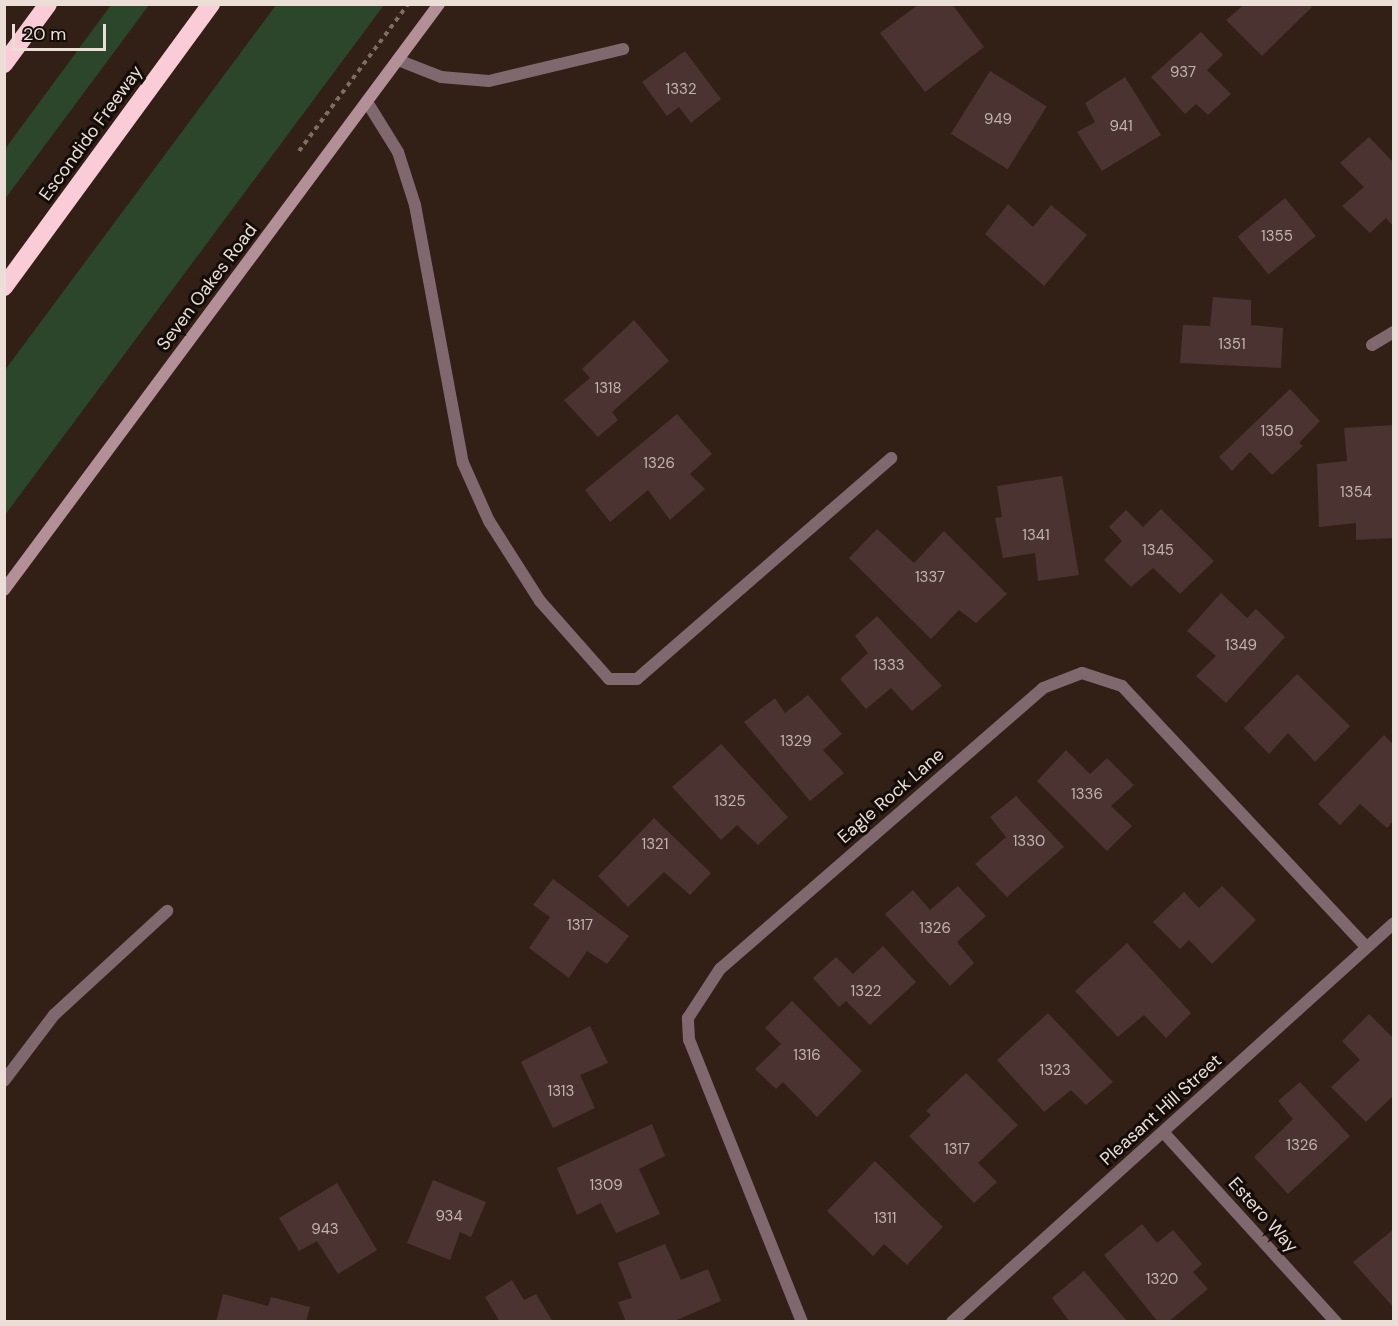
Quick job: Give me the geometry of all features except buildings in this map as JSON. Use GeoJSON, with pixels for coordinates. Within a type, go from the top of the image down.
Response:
{"type":"FeatureCollection","features":[{"type":"Feature","properties":{"kind":"highway"},"geometry":{"type":"LineString","coordinates":[[4,64],[48,4]]}},
{"type":"Feature","properties":{"kind":"highway","name":"Escondido Freeway"},"geometry":{"type":"LineString","coordinates":[[4,287],[211,4]]}},
{"type":"Feature","properties":{"kind":"street","name":"Seven Oakes Road"},"geometry":{"type":"LineString","coordinates":[[4,590],[439,4]]}},
{"type":"Feature","properties":{"kind":"street"},"geometry":{"type":"LineString","coordinates":[[398,60],[441,77],[489,81],[623,49]]}},
{"type":"Feature","properties":{"kind":"street"},"geometry":{"type":"LineString","coordinates":[[367,102],[398,152],[415,205],[464,463],[489,521],[540,601],[609,679],[637,679],[891,458]]}},
{"type":"Feature","properties":{"kind":"street"},"geometry":{"type":"LineString","coordinates":[[1372,345],[1394,332]]}},
{"type":"Feature","properties":{"kind":"street","name":"Eagle Rock Lane"},"geometry":{"type":"LineString","coordinates":[[802,1322],[689,1040],[687,1018],[720,969],[1043,688],[1082,673],[1122,686],[1366,947]]}},
{"type":"Feature","properties":{"kind":"street"},"geometry":{"type":"LineString","coordinates":[[4,1081],[54,1015],[167,911]]}},
{"type":"Feature","properties":{"kind":"street","name":"Pleasant Hill Street"},"geometry":{"type":"LineString","coordinates":[[952,1322],[1394,923]]}},
{"type":"Feature","properties":{"kind":"street","name":"Estero Way"},"geometry":{"type":"LineString","coordinates":[[1164,1132],[1336,1322]]}},
{"type":"Feature","properties":{"kind":"green space"},"geometry":{"type":"Polygon","coordinates":[[[111,5],[149,5],[5,199],[5,149],[111,5]]]}},
{"type":"Feature","properties":{"kind":"green space"},"geometry":{"type":"Polygon","coordinates":[[[276,5],[384,5],[5,515],[5,370],[276,5]]]}}]}
